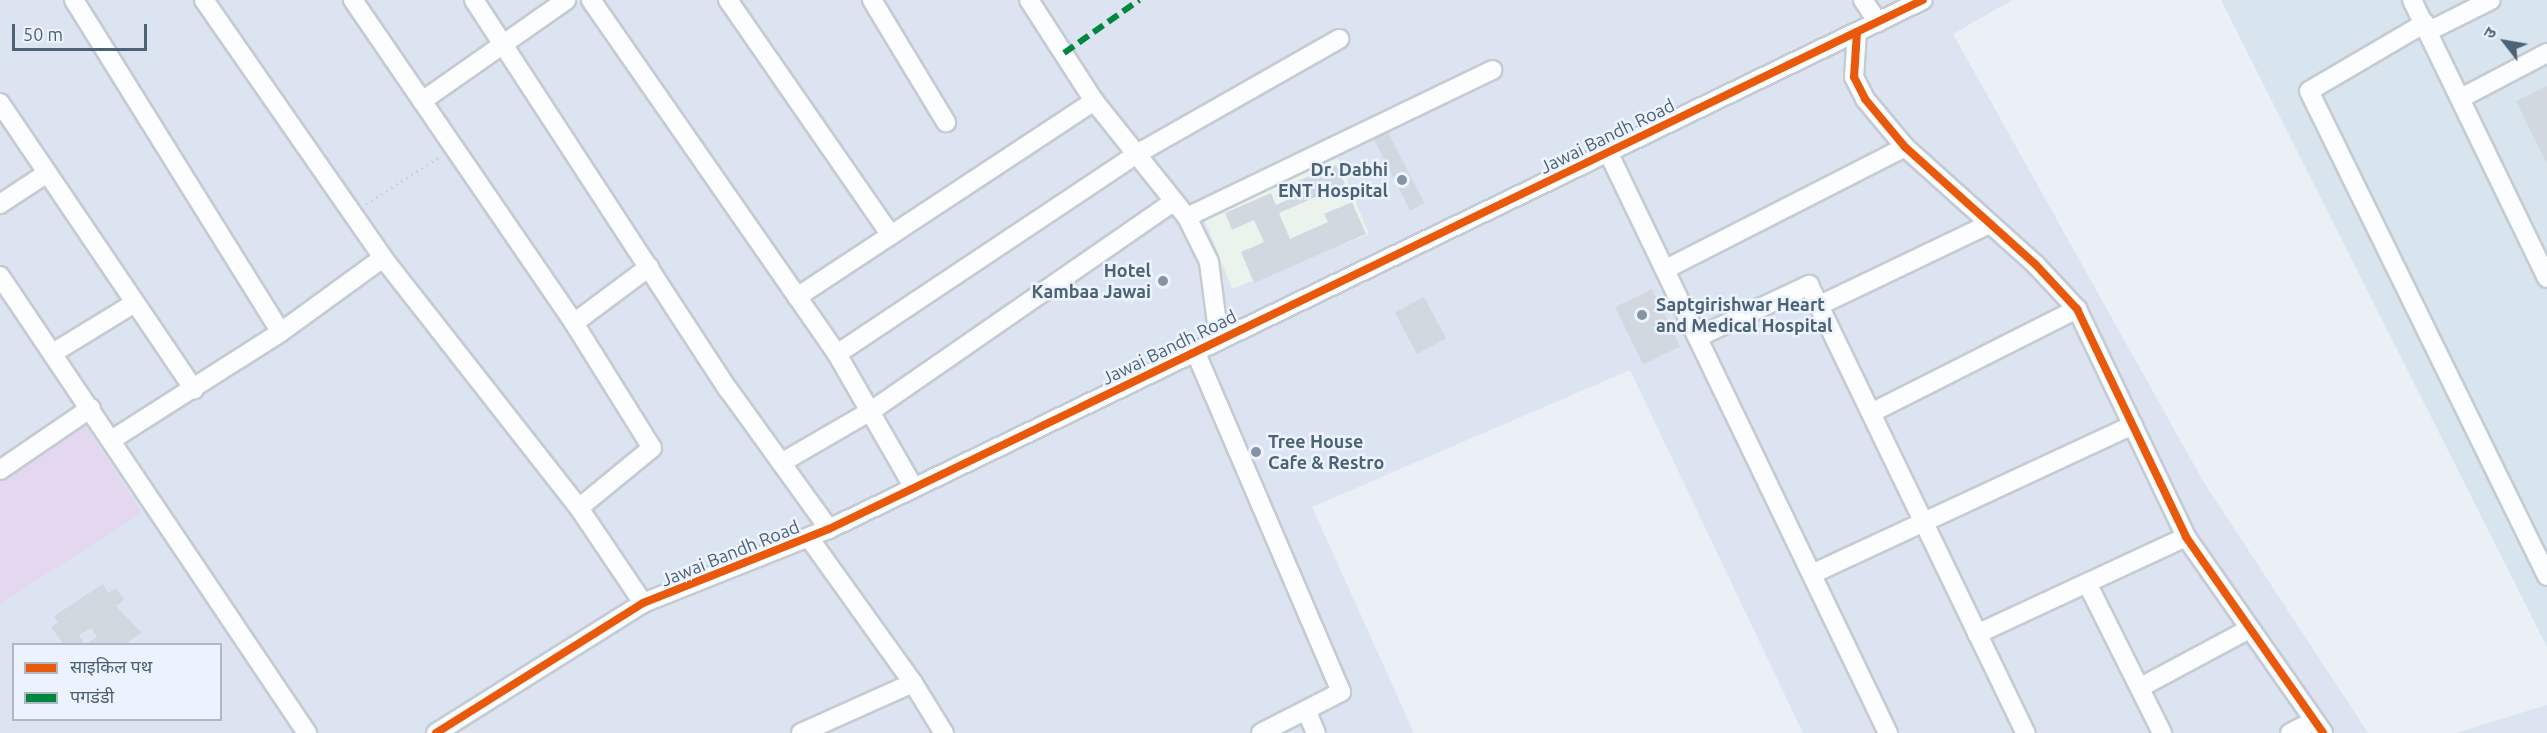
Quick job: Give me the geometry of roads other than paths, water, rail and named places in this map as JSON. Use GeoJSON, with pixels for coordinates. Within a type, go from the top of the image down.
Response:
{"type":"FeatureCollection","features":[{"type":"Feature","properties":{"kind":"street"},"geometry":{"type":"LineString","coordinates":[[74,0],[281,333]]}},
{"type":"Feature","properties":{"kind":"street"},"geometry":{"type":"LineString","coordinates":[[204,0],[383,258],[579,507],[643,603]]}},
{"type":"Feature","properties":{"kind":"street"},"geometry":{"type":"LineString","coordinates":[[353,0],[574,323],[652,448],[579,507]]}},
{"type":"Feature","properties":{"kind":"street"},"geometry":{"type":"LineString","coordinates":[[474,0],[505,44],[649,267],[781,463],[829,529]]}},
{"type":"Feature","properties":{"kind":"street"},"geometry":{"type":"LineString","coordinates":[[422,101],[566,0]]}},
{"type":"Feature","properties":{"kind":"street"},"geometry":{"type":"LineString","coordinates":[[591,0],[874,409],[913,486]]}},
{"type":"Feature","properties":{"kind":"street"},"geometry":{"type":"LineString","coordinates":[[728,0],[891,235]]}},
{"type":"Feature","properties":{"kind":"street"},"geometry":{"type":"LineString","coordinates":[[872,0],[946,123]]}},
{"type":"Feature","properties":{"kind":"street"},"geometry":{"type":"LineString","coordinates":[[1029,0],[1094,101],[1172,202],[1188,217],[1209,262],[1219,339]]}},
{"type":"Feature","properties":{"kind":"street"},"geometry":{"type":"LineString","coordinates":[[1863,0],[1878,22]]}},
{"type":"Feature","properties":{"kind":"street","name":"Jawai Bandh Road"},"geometry":{"type":"LineString","coordinates":[[436,733],[643,603],[829,529],[913,486],[1923,0]]}},
{"type":"Feature","properties":{"kind":"street"},"geometry":{"type":"LineString","coordinates":[[2412,0],[2547,278]]}},
{"type":"Feature","properties":{"kind":"street"},"geometry":{"type":"LineString","coordinates":[[2491,0],[2427,27],[2309,91],[2547,576]]}},
{"type":"Feature","properties":{"kind":"street"},"geometry":{"type":"LineString","coordinates":[[1857,32],[1854,77],[1905,147],[1988,225],[2035,264],[2077,309],[2186,537],[2318,727],[2290,733]]}},
{"type":"Feature","properties":{"kind":"street"},"geometry":{"type":"LineString","coordinates":[[837,354],[1135,155],[1339,39]]}},
{"type":"Feature","properties":{"kind":"street"},"geometry":{"type":"LineString","coordinates":[[2461,98],[2547,53]]}},
{"type":"Feature","properties":{"kind":"street"},"geometry":{"type":"LineString","coordinates":[[1188,217],[1492,70]]}},
{"type":"Feature","properties":{"kind":"street"},"geometry":{"type":"LineString","coordinates":[[797,297],[1094,101]]}},
{"type":"Feature","properties":{"kind":"street"},"geometry":{"type":"LineString","coordinates":[[0,103],[133,304],[194,389]]}},
{"type":"Feature","properties":{"kind":"street"},"geometry":{"type":"LineString","coordinates":[[1666,269],[1905,147]]}},
{"type":"Feature","properties":{"kind":"street"},"geometry":{"type":"LineString","coordinates":[[1608,152],[1888,733]]}},
{"type":"Feature","properties":{"kind":"street"},"geometry":{"type":"LineString","coordinates":[[0,204],[46,173]]}},
{"type":"Feature","properties":{"kind":"street"},"geometry":{"type":"LineString","coordinates":[[781,463],[874,409],[1172,202]]}},
{"type":"Feature","properties":{"kind":"street"},"geometry":{"type":"LineString","coordinates":[[1818,306],[1988,225]]}},
{"type":"Feature","properties":{"kind":"street"},"geometry":{"type":"LineString","coordinates":[[112,439],[281,333],[383,258]]}},
{"type":"Feature","properties":{"kind":"street"},"geometry":{"type":"LineString","coordinates":[[574,323],[649,267]]}},
{"type":"Feature","properties":{"kind":"street"},"geometry":{"type":"LineString","coordinates":[[0,276],[308,733]]}},
{"type":"Feature","properties":{"kind":"street"},"geometry":{"type":"LineString","coordinates":[[1698,338],[1809,285],[2026,733]]}},
{"type":"Feature","properties":{"kind":"street"},"geometry":{"type":"LineString","coordinates":[[53,353],[133,304]]}},
{"type":"Feature","properties":{"kind":"street"},"geometry":{"type":"LineString","coordinates":[[1872,412],[2077,309]]}},
{"type":"Feature","properties":{"kind":"street"},"geometry":{"type":"LineString","coordinates":[[1196,351],[1341,692],[1307,712],[1261,733]]}},
{"type":"Feature","properties":{"kind":"street"},"geometry":{"type":"LineString","coordinates":[[0,470],[91,408]]}},
{"type":"Feature","properties":{"kind":"street"},"geometry":{"type":"LineString","coordinates":[[1812,574],[2133,425]]}},
{"type":"Feature","properties":{"kind":"street"},"geometry":{"type":"LineString","coordinates":[[1977,634],[2186,537]]}},
{"type":"Feature","properties":{"kind":"street"},"geometry":{"type":"LineString","coordinates":[[809,538],[913,683],[944,733]]}},
{"type":"Feature","properties":{"kind":"street"},"geometry":{"type":"LineString","coordinates":[[2087,583],[2162,733]]}},
{"type":"Feature","properties":{"kind":"street"},"geometry":{"type":"LineString","coordinates":[[2141,687],[2249,629]]}},
{"type":"Feature","properties":{"kind":"street"},"geometry":{"type":"LineString","coordinates":[[806,732],[913,683]]}},
{"type":"Feature","properties":{"kind":"street"},"geometry":{"type":"LineString","coordinates":[[1307,712],[1316,733]]}},
{"type":"Feature","properties":{"kind":"place","name":"Dr. Dabhi ENT Hospital"},"geometry":{"type":"Point","coordinates":[1402,180]}},
{"type":"Feature","properties":{"kind":"place","name":"Hotel Kambaa Jawai"},"geometry":{"type":"Point","coordinates":[1163,281]}},
{"type":"Feature","properties":{"kind":"place","name":"Saptgirishwar Heart and Medical Hospital"},"geometry":{"type":"Point","coordinates":[1642,315]}},
{"type":"Feature","properties":{"kind":"place","name":"Tree House Cafe & Restro"},"geometry":{"type":"Point","coordinates":[1256,452]}}]}
